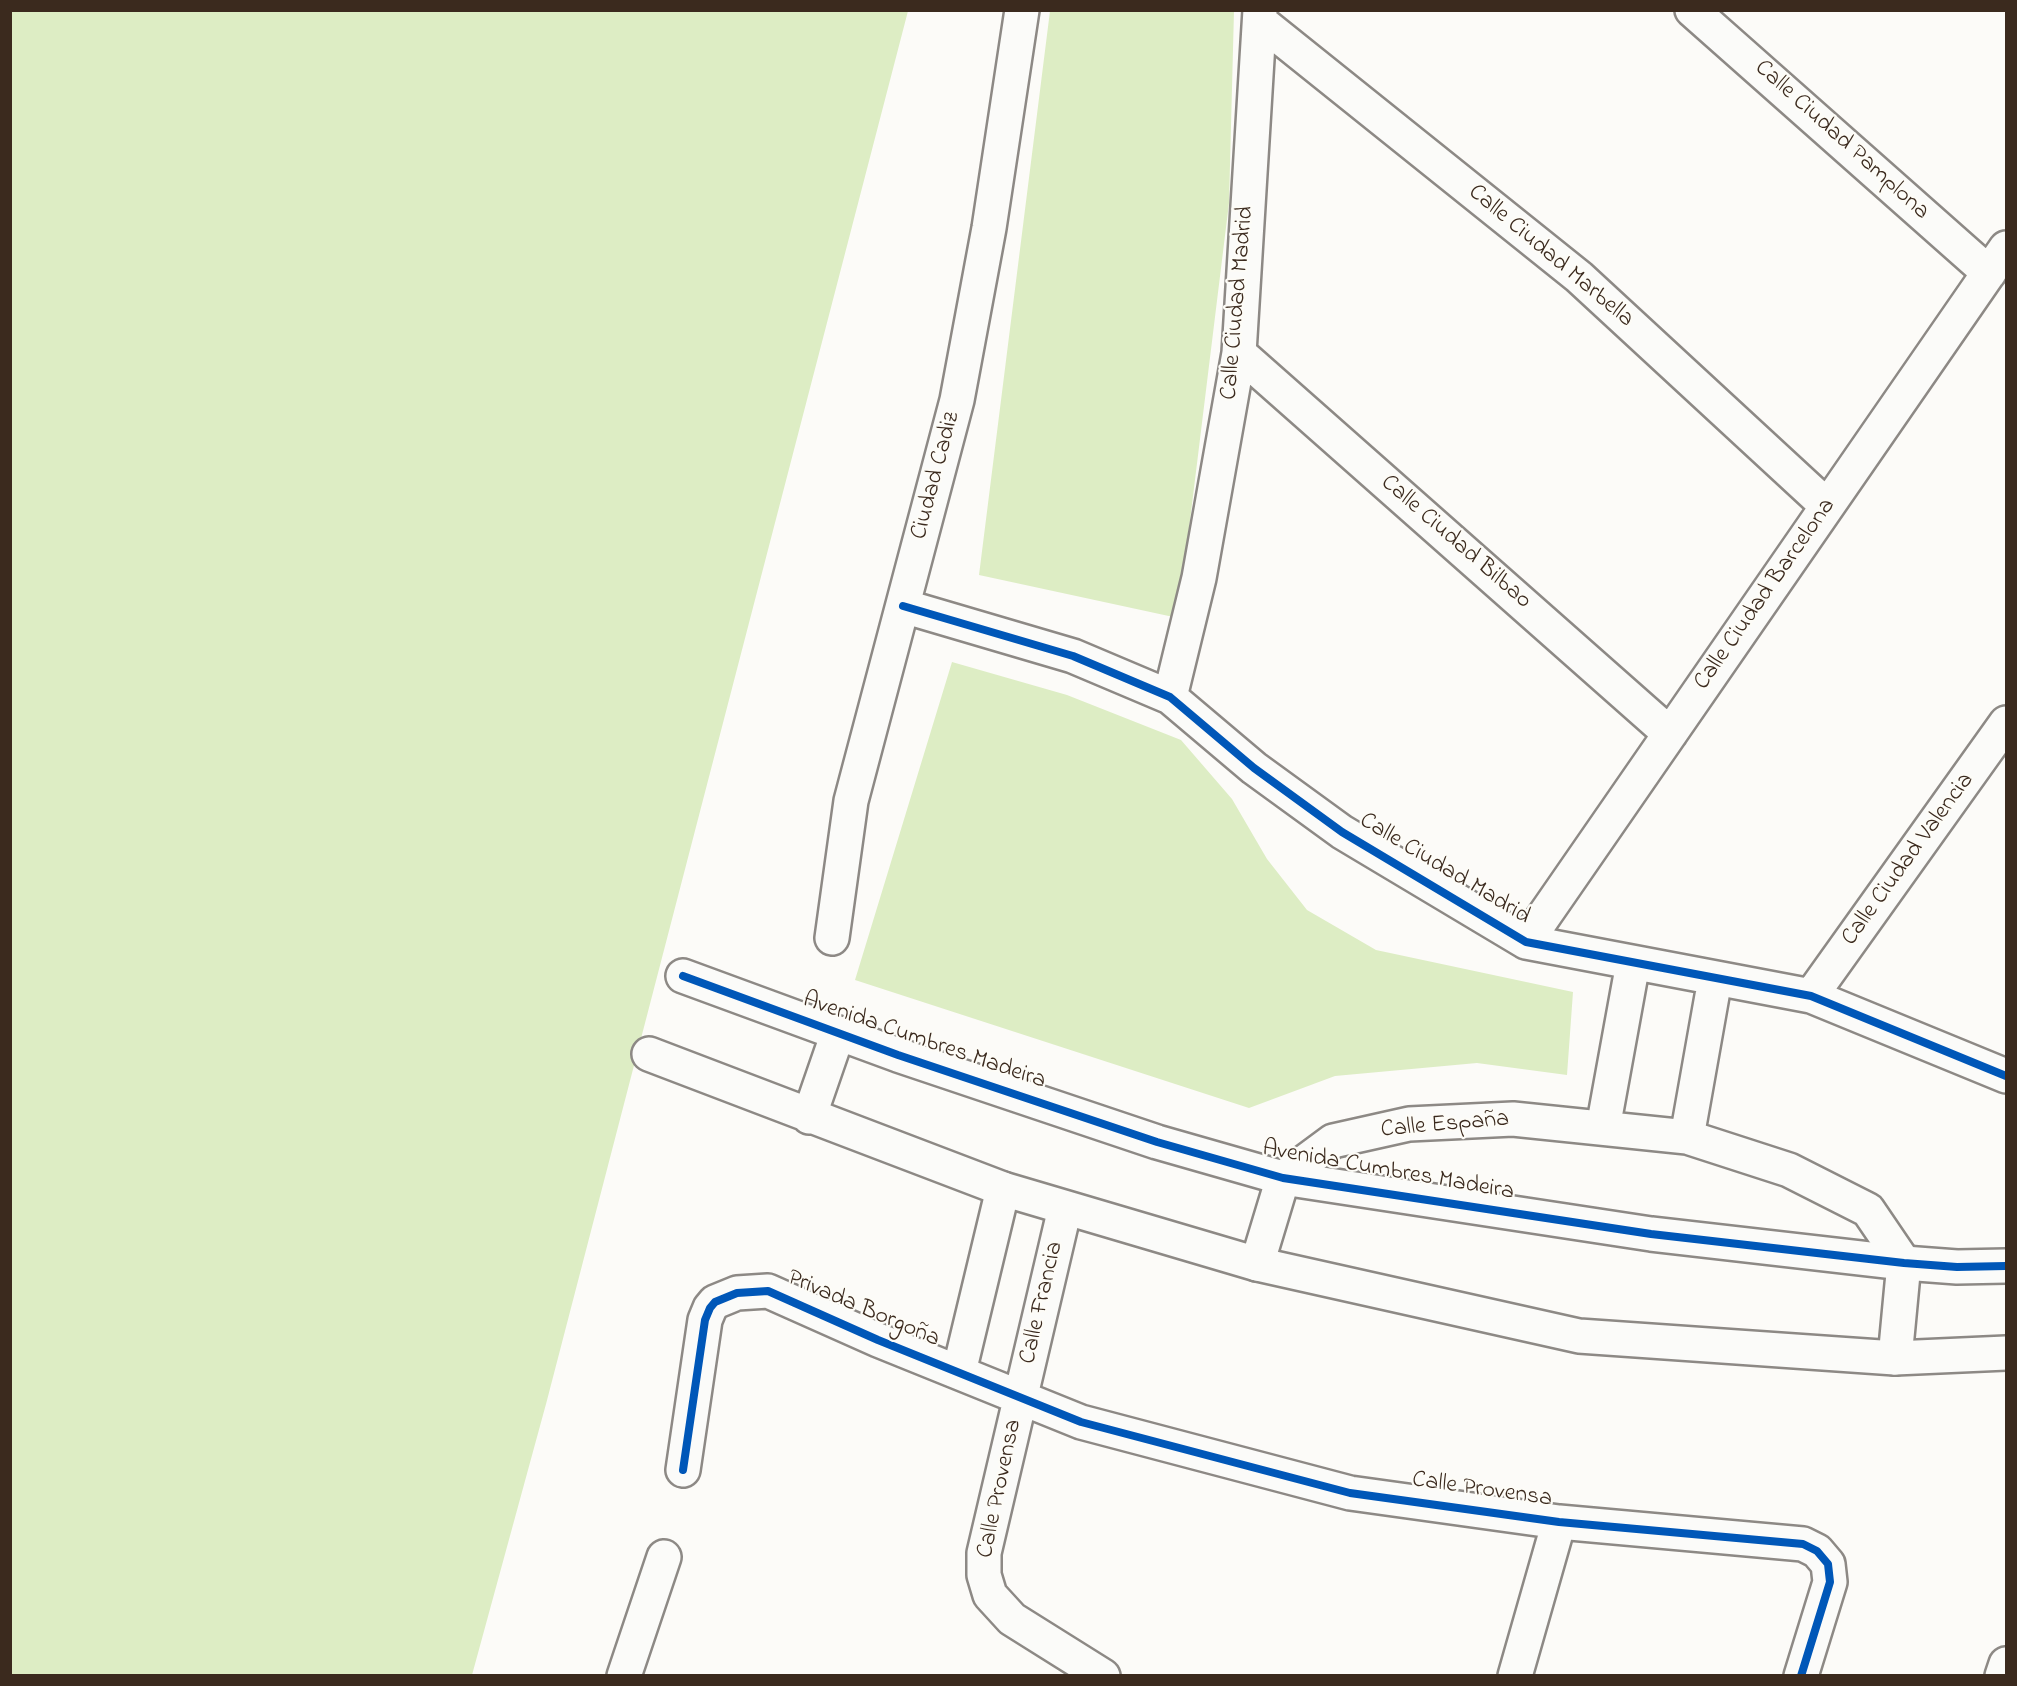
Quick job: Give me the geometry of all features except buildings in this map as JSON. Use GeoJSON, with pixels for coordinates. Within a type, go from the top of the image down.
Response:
{"type":"FeatureCollection","features":[{"type":"Feature","properties":{"kind":"street","name":"Ciudad Cadiz"},"geometry":{"type":"LineString","coordinates":[[832,938],[851,801],[957,400],[989,228],[1022,10]]}},
{"type":"Feature","properties":{"kind":"street","name":"Calle Ciudad Pamplona"},"geometry":{"type":"LineString","coordinates":[[1692,10],[1998,261]]}},
{"type":"Feature","properties":{"kind":"street","name":"Calle Ciudad Madrid"},"geometry":{"type":"LineString","coordinates":[[1170,697],[1199,578],[1239,353],[1261,16]]}},
{"type":"Feature","properties":{"kind":"street","name":"Calle Ciudad Marbella"},"geometry":{"type":"LineString","coordinates":[[1261,16],[1579,277],[1827,506]]}},
{"type":"Feature","properties":{"kind":"street","name":"Calle Ciudad Barcelona"},"geometry":{"type":"LineString","coordinates":[[1526,942],[1998,261]]}},
{"type":"Feature","properties":{"kind":"street","name":"Calle Ciudad Bilbao"},"geometry":{"type":"LineString","coordinates":[[1239,353],[1670,734]]}},
{"type":"Feature","properties":{"kind":"street","name":"Calle Ciudad Madrid"},"geometry":{"type":"LineString","coordinates":[[903,606],[1073,656],[1170,697],[1254,768],[1342,832],[1526,942],[1810,996],[2007,1076]]}},
{"type":"Feature","properties":{"kind":"street","name":"Calle Ciudad Valencia"},"geometry":{"type":"LineString","coordinates":[[1810,996],[2007,723]]}},
{"type":"Feature","properties":{"kind":"street"},"geometry":{"type":"LineString","coordinates":[[1603,1128],[1633,963]]}},
{"type":"Feature","properties":{"kind":"street","name":"Avenida Cumbres Madeira"},"geometry":{"type":"LineString","coordinates":[[683,976],[838,1034],[1157,1142],[1283,1178],[1651,1234],[1904,1263],[1957,1267],[2007,1266]]}},
{"type":"Feature","properties":{"kind":"street"},"geometry":{"type":"LineString","coordinates":[[1686,1137],[1714,979]]}},
{"type":"Feature","properties":{"kind":"street"},"geometry":{"type":"LineString","coordinates":[[809,1117],[838,1034]]}},
{"type":"Feature","properties":{"kind":"street"},"geometry":{"type":"LineString","coordinates":[[650,1054],[1003,1190],[1257,1264],[1579,1336],[1895,1358],[2007,1353]]}},
{"type":"Feature","properties":{"kind":"street","name":"Calle España"},"geometry":{"type":"LineString","coordinates":[[1283,1178],[1333,1141],[1408,1124],[1513,1119],[1686,1137],[1789,1170],[1868,1210],[1904,1263]]}},
{"type":"Feature","properties":{"kind":"street"},"geometry":{"type":"LineString","coordinates":[[1257,1264],[1283,1178]]}},
{"type":"Feature","properties":{"kind":"street"},"geometry":{"type":"LineString","coordinates":[[959,1372],[1003,1190]]}},
{"type":"Feature","properties":{"kind":"street","name":"Calle Francia"},"geometry":{"type":"LineString","coordinates":[[1021,1398],[1065,1208]]}},
{"type":"Feature","properties":{"kind":"street"},"geometry":{"type":"LineString","coordinates":[[1895,1358],[1904,1263]]}},
{"type":"Feature","properties":{"kind":"street","name":"Privada Borgoña"},"geometry":{"type":"LineString","coordinates":[[683,1470],[705,1320],[710,1308],[724,1298],[753,1290],[768,1291],[1021,1398]]}},
{"type":"Feature","properties":{"kind":"street","name":"Calle Provensa"},"geometry":{"type":"LineString","coordinates":[[1103,1676],[1012,1619],[990,1595],[984,1575],[984,1553],[1021,1398],[1081,1422],[1350,1493],[1559,1522],[1803,1544],[1817,1551],[1828,1564],[1830,1582],[1801,1676]]}},
{"type":"Feature","properties":{"kind":"street"},"geometry":{"type":"LineString","coordinates":[[1515,1676],[1559,1522]]}},
{"type":"Feature","properties":{"kind":"street"},"geometry":{"type":"LineString","coordinates":[[624,1676],[664,1557]]}},
{"type":"Feature","properties":{"kind":"street"},"geometry":{"type":"LineString","coordinates":[[2002,1676],[2007,1664]]}},
{"type":"Feature","properties":{"kind":"green space"},"geometry":{"type":"Polygon","coordinates":[[[11,11],[908,11],[546,1404],[472,1675],[11,1676],[11,11]]]}},
{"type":"Feature","properties":{"kind":"green space"},"geometry":{"type":"Polygon","coordinates":[[[1050,11],[1234,11],[1229,203],[1178,618],[979,575],[1050,11]]]}},
{"type":"Feature","properties":{"kind":"green space"},"geometry":{"type":"Polygon","coordinates":[[[952,662],[1067,695],[1181,740],[1232,799],[1267,859],[1307,910],[1376,950],[1573,992],[1567,1075],[1477,1063],[1335,1076],[1249,1108],[855,980],[952,662]]]}},
{"type":"Feature","properties":{"kind":"cycle path"},"geometry":{"type":"LineString","coordinates":[[903,606],[1073,656],[1170,697],[1254,768],[1342,832],[1526,942],[1811,996],[2006,1076]]}},
{"type":"Feature","properties":{"kind":"cycle path"},"geometry":{"type":"LineString","coordinates":[[683,976],[898,1055],[1157,1142],[1283,1178],[1651,1234],[1904,1263],[1957,1267],[2006,1266]]}},
{"type":"Feature","properties":{"kind":"cycle path"},"geometry":{"type":"LineString","coordinates":[[683,1470],[705,1320],[710,1308],[715,1302],[737,1293],[768,1291],[878,1340],[1081,1422],[1350,1493],[1559,1522],[1803,1544],[1817,1551],[1828,1564],[1830,1582],[1801,1676]]}}]}
